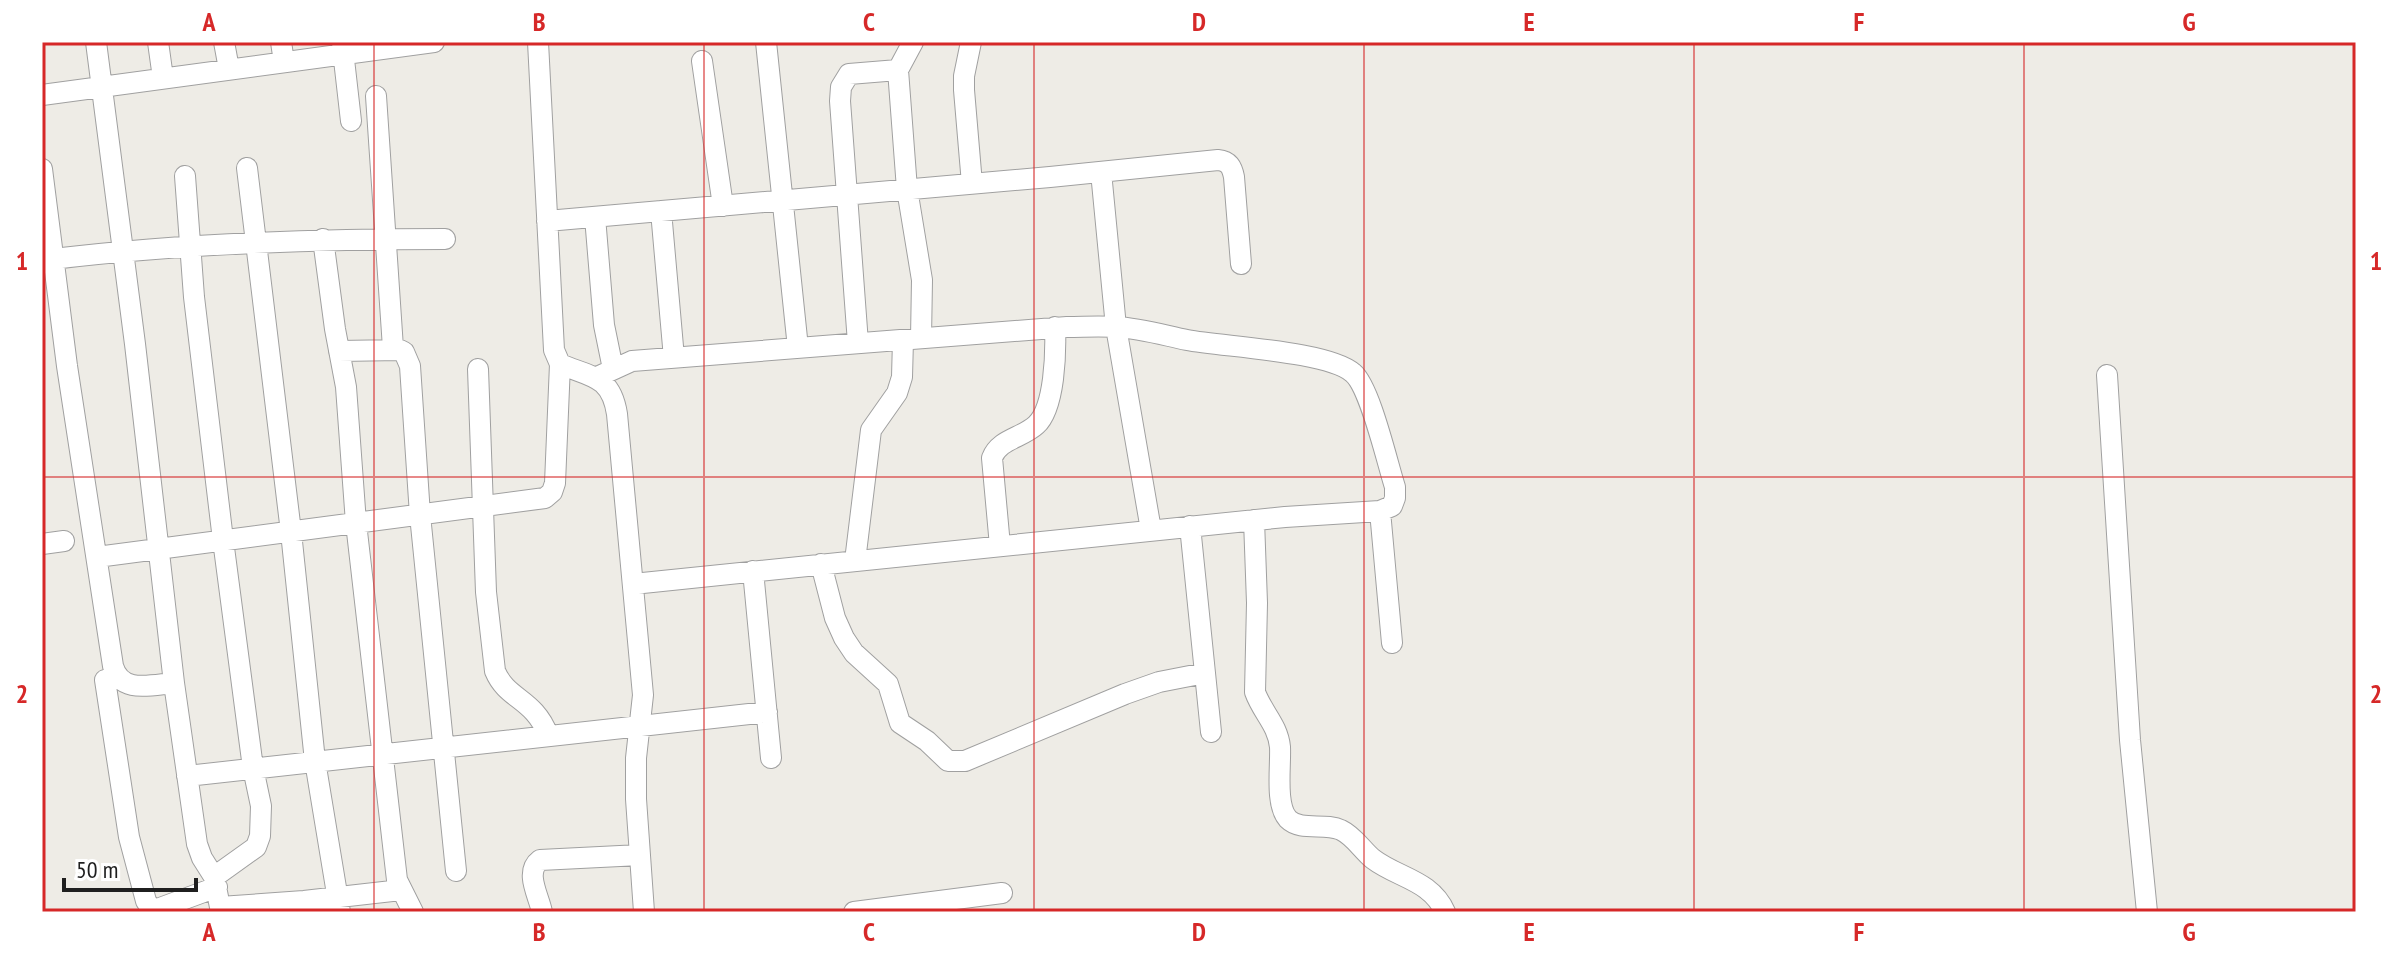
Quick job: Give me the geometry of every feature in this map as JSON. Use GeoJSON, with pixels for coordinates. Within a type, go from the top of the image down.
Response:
{"type":"FeatureCollection","features":[{"type":"Feature","properties":{"kind":"street"},"geometry":{"type":"LineString","coordinates":[[96,42],[104,86],[187,776],[197,844],[218,896]]}},
{"type":"Feature","properties":{"kind":"street"},"geometry":{"type":"LineString","coordinates":[[158,42],[163,78]]}},
{"type":"Feature","properties":{"kind":"street"},"geometry":{"type":"LineString","coordinates":[[224,42],[229,69]]}},
{"type":"Feature","properties":{"kind":"street"},"geometry":{"type":"LineString","coordinates":[[42,95],[229,69],[282,52],[434,42]]}},
{"type":"Feature","properties":{"kind":"street"},"geometry":{"type":"LineString","coordinates":[[97,557],[483,507],[545,498],[552,492],[555,483],[560,364],[554,350],[538,42]]}},
{"type":"Feature","properties":{"kind":"street"},"geometry":{"type":"LineString","coordinates":[[766,42],[785,200],[798,348]]}},
{"type":"Feature","properties":{"kind":"street"},"geometry":{"type":"LineString","coordinates":[[855,561],[871,430],[897,393],[912,339],[922,280],[907,189],[898,70],[913,42]]}},
{"type":"Feature","properties":{"kind":"street"},"geometry":{"type":"LineString","coordinates":[[971,42],[964,90],[972,184]]}},
{"type":"Feature","properties":{"kind":"street"},"geometry":{"type":"LineString","coordinates":[[342,48],[351,121]]}},
{"type":"Feature","properties":{"kind":"street"},"geometry":{"type":"LineString","coordinates":[[702,61],[723,206]]}},
{"type":"Feature","properties":{"kind":"street"},"geometry":{"type":"LineString","coordinates":[[858,343],[840,101],[844,79],[849,74],[898,70]]}},
{"type":"Feature","properties":{"kind":"street"},"geometry":{"type":"LineString","coordinates":[[376,96],[393,348]]}},
{"type":"Feature","properties":{"kind":"street"},"geometry":{"type":"LineString","coordinates":[[547,221],[1226,161],[1232,167],[1234,177],[1241,264]]}},
{"type":"Feature","properties":{"kind":"street"},"geometry":{"type":"LineString","coordinates":[[247,168],[315,761],[339,904]]}},
{"type":"Feature","properties":{"kind":"street"},"geometry":{"type":"LineString","coordinates":[[42,169],[116,677],[124,684],[137,686],[174,683]]}},
{"type":"Feature","properties":{"kind":"street"},"geometry":{"type":"LineString","coordinates":[[1101,172],[1116,327],[1151,530]]}},
{"type":"Feature","properties":{"kind":"street"},"geometry":{"type":"LineString","coordinates":[[185,176],[189,246],[223,540],[253,768],[261,806],[260,836],[256,847],[218,896]]}},
{"type":"Feature","properties":{"kind":"street"},"geometry":{"type":"LineString","coordinates":[[661,211],[674,358]]}},
{"type":"Feature","properties":{"kind":"street"},"geometry":{"type":"LineString","coordinates":[[595,217],[605,373],[615,398],[643,695],[636,758],[644,912]]}},
{"type":"Feature","properties":{"kind":"street"},"geometry":{"type":"LineString","coordinates":[[323,239],[346,387],[356,523],[397,880],[413,912]]}},
{"type":"Feature","properties":{"kind":"street"},"geometry":{"type":"LineString","coordinates":[[53,259],[124,250],[254,242],[445,239]]}},
{"type":"Feature","properties":{"kind":"street"},"geometry":{"type":"LineString","coordinates":[[560,364],[605,373],[632,361],[1055,327],[1116,327],[1339,363],[1355,374],[1364,390],[1395,487],[1392,506],[1380,511],[1190,526],[633,584]]}},
{"type":"Feature","properties":{"kind":"street"},"geometry":{"type":"LineString","coordinates":[[1000,546],[992,458],[995,449],[1037,424],[1043,417],[1056,364],[1055,327]]}},
{"type":"Feature","properties":{"kind":"street"},"geometry":{"type":"LineString","coordinates":[[339,351],[393,348],[404,352],[410,366],[420,515],[456,871]]}},
{"type":"Feature","properties":{"kind":"street"},"geometry":{"type":"LineString","coordinates":[[478,369],[486,592],[495,671],[507,690],[534,709],[548,735]]}},
{"type":"Feature","properties":{"kind":"street"},"geometry":{"type":"LineString","coordinates":[[2107,375],[2130,740],[2147,912]]}},
{"type":"Feature","properties":{"kind":"street"},"geometry":{"type":"LineString","coordinates":[[1380,511],[1392,643]]}},
{"type":"Feature","properties":{"kind":"street"},"geometry":{"type":"LineString","coordinates":[[1254,520],[1257,603],[1255,692],[1276,729],[1280,743],[1281,806],[1285,816],[1295,824],[1342,830],[1376,862],[1432,892],[1445,912]]}},
{"type":"Feature","properties":{"kind":"street"},"geometry":{"type":"LineString","coordinates":[[1190,526],[1211,732]]}},
{"type":"Feature","properties":{"kind":"street"},"geometry":{"type":"LineString","coordinates":[[42,544],[64,541]]}},
{"type":"Feature","properties":{"kind":"street"},"geometry":{"type":"LineString","coordinates":[[821,564],[835,618],[844,638],[854,653],[888,684],[900,723],[927,741],[948,761],[965,761],[1159,682],[1205,673]]}},
{"type":"Feature","properties":{"kind":"street"},"geometry":{"type":"LineString","coordinates":[[753,571],[771,758]]}},
{"type":"Feature","properties":{"kind":"street"},"geometry":{"type":"LineString","coordinates":[[105,680],[129,837],[146,901],[152,911],[218,896],[339,904],[401,890]]}},
{"type":"Feature","properties":{"kind":"street"},"geometry":{"type":"LineString","coordinates":[[187,776],[767,712]]}},
{"type":"Feature","properties":{"kind":"street"},"geometry":{"type":"LineString","coordinates":[[542,912],[532,870],[540,860],[640,855]]}},
{"type":"Feature","properties":{"kind":"street"},"geometry":{"type":"LineString","coordinates":[[854,912],[1002,893]]}}]}
